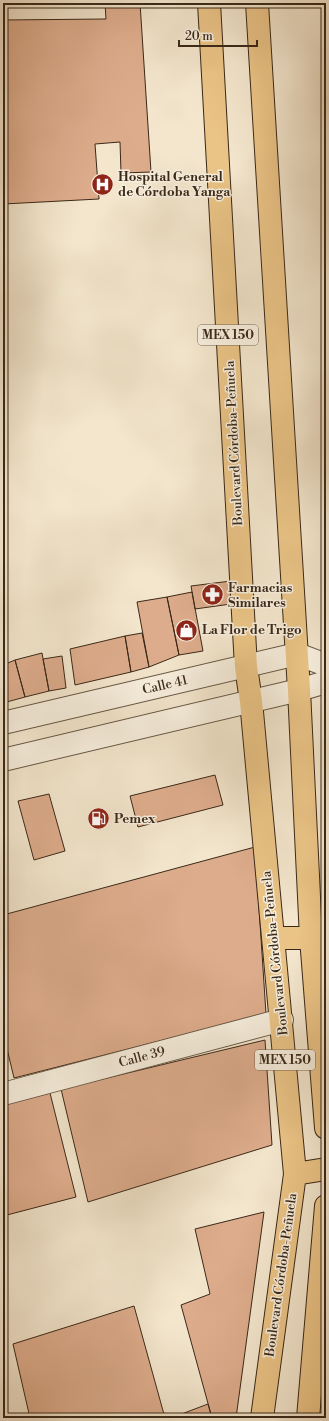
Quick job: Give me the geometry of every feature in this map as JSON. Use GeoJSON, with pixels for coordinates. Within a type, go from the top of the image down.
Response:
{"type":"FeatureCollection","features":[{"type":"Feature","properties":{"kind":"main road","name":"Boulevard Córdoba-Peñuela"},"geometry":{"type":"LineString","coordinates":[[209,3],[246,666]]}},
{"type":"Feature","properties":{"kind":"main road","name":"MEX 150"},"geometry":{"type":"LineString","coordinates":[[257,3],[297,654],[311,938],[326,1128]]}},
{"type":"Feature","properties":{"kind":"main road","name":"MEX 150"},"geometry":{"type":"LineString","coordinates":[[246,666],[251,701]]}},
{"type":"Feature","properties":{"kind":"main road","name":"Boulevard Córdoba-Peñuela"},"geometry":{"type":"LineString","coordinates":[[251,701],[282,1020],[295,1174],[262,1418]]}},
{"type":"Feature","properties":{"kind":"main road"},"geometry":{"type":"LineString","coordinates":[[273,938],[311,938]]}},
{"type":"Feature","properties":{"kind":"main road"},"geometry":{"type":"LineString","coordinates":[[295,1174],[326,1168]]}},
{"type":"Feature","properties":{"kind":"main road"},"geometry":{"type":"LineString","coordinates":[[308,1418],[326,1206]]}},
{"type":"Feature","properties":{"kind":"street","name":"Calle 41"},"geometry":{"type":"LineString","coordinates":[[3,723],[297,654]]}},
{"type":"Feature","properties":{"kind":"street"},"geometry":{"type":"LineString","coordinates":[[297,654],[326,665]]}},
{"type":"Feature","properties":{"kind":"street"},"geometry":{"type":"LineString","coordinates":[[3,760],[299,690],[326,682]]}},
{"type":"Feature","properties":{"kind":"street","name":"Calle 39"},"geometry":{"type":"LineString","coordinates":[[3,1094],[282,1020]]}},
{"type":"Feature","properties":{"kind":"building"},"geometry":{"type":"Polygon","coordinates":[[[105,3],[140,3],[151,172],[121,173],[120,142],[95,144],[99,199],[3,204],[3,20],[106,19],[105,3]]]}},
{"type":"Feature","properties":{"kind":"building","name":"Farmacias Similares"},"geometry":{"type":"Polygon","coordinates":[[[231,581],[231,604],[195,609],[191,586],[231,581]]]}},
{"type":"Feature","properties":{"kind":"building","name":"La Flor de Trigo"},"geometry":{"type":"Polygon","coordinates":[[[192,592],[203,651],[179,655],[167,597],[192,592]]]}},
{"type":"Feature","properties":{"kind":"building"},"geometry":{"type":"Polygon","coordinates":[[[167,597],[179,655],[149,667],[137,602],[167,597]]]}},
{"type":"Feature","properties":{"kind":"building"},"geometry":{"type":"Polygon","coordinates":[[[142,633],[149,667],[131,672],[125,636],[142,633]]]}},
{"type":"Feature","properties":{"kind":"building"},"geometry":{"type":"Polygon","coordinates":[[[125,636],[131,672],[75,685],[70,649],[125,636]]]}},
{"type":"Feature","properties":{"kind":"building"},"geometry":{"type":"Polygon","coordinates":[[[42,653],[49,691],[25,697],[15,660],[42,653]]]}},
{"type":"Feature","properties":{"kind":"building"},"geometry":{"type":"Polygon","coordinates":[[[62,656],[66,688],[49,691],[43,659],[62,656]]]}},
{"type":"Feature","properties":{"kind":"building"},"geometry":{"type":"Polygon","coordinates":[[[15,660],[25,697],[3,703],[3,665],[15,660]]]}},
{"type":"Feature","properties":{"kind":"building"},"geometry":{"type":"Polygon","coordinates":[[[215,775],[223,805],[138,827],[130,796],[215,775]]]}},
{"type":"Feature","properties":{"kind":"building"},"geometry":{"type":"Polygon","coordinates":[[[49,794],[65,851],[34,860],[18,801],[49,794]]]}},
{"type":"Feature","properties":{"kind":"building"},"geometry":{"type":"Polygon","coordinates":[[[255,847],[266,1014],[14,1078],[3,1032],[3,915],[255,847]]]}},
{"type":"Feature","properties":{"kind":"building"},"geometry":{"type":"Polygon","coordinates":[[[265,1040],[272,1145],[88,1202],[61,1089],[265,1040]]]}},
{"type":"Feature","properties":{"kind":"building"},"geometry":{"type":"Polygon","coordinates":[[[50,1093],[76,1197],[3,1216],[3,1105],[50,1093]]]}},
{"type":"Feature","properties":{"kind":"building"},"geometry":{"type":"Polygon","coordinates":[[[264,1212],[236,1418],[212,1418],[181,1305],[210,1294],[195,1229],[264,1212]]]}},
{"type":"Feature","properties":{"kind":"building"},"geometry":{"type":"Polygon","coordinates":[[[134,1306],[165,1418],[30,1418],[13,1344],[134,1306]]]}},
{"type":"Feature","properties":{"kind":"building"},"geometry":{"type":"Polygon","coordinates":[[[208,1404],[212,1418],[171,1418],[208,1404]]]}},
{"type":"Feature","properties":{"kind":"place","name":"Hospital General de Córdoba Yanga"},"geometry":{"type":"Point","coordinates":[102,184]}},
{"type":"Feature","properties":{"kind":"place","name":"Farmacias Similares"},"geometry":{"type":"Point","coordinates":[212,595]}},
{"type":"Feature","properties":{"kind":"place","name":"La Flor de Trigo"},"geometry":{"type":"Point","coordinates":[187,630]}},
{"type":"Feature","properties":{"kind":"place","name":"Pemex"},"geometry":{"type":"Point","coordinates":[99,819]}}]}
